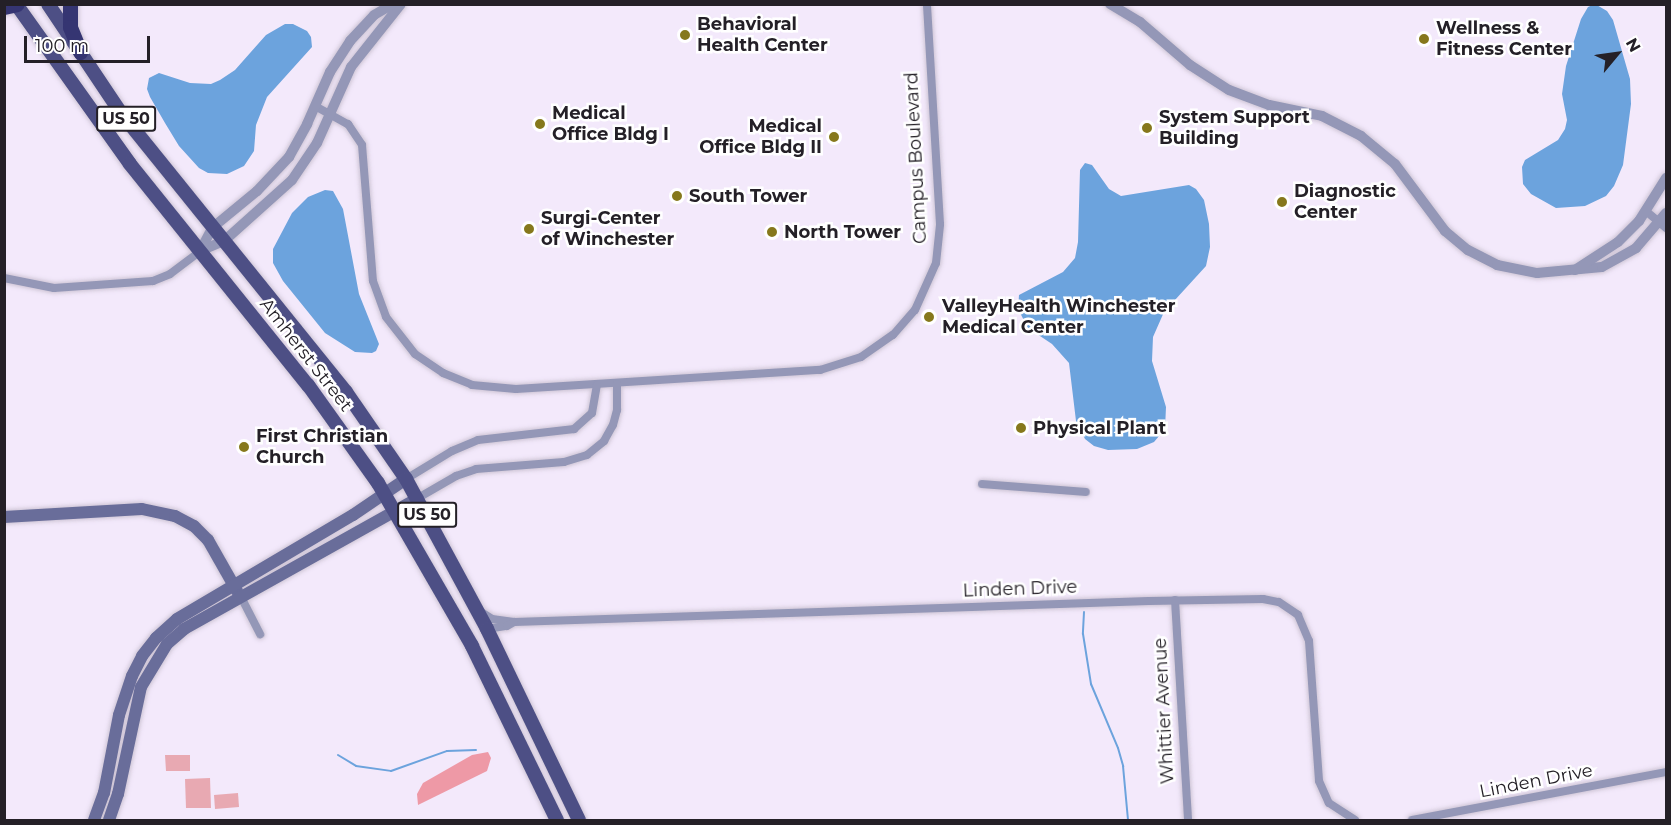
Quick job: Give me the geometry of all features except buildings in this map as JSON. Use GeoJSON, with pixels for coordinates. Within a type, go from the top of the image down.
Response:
{"type":"FeatureCollection","features":[{"type":"Feature","properties":{"kind":"highway"},"geometry":{"type":"LineString","coordinates":[[70,4],[70,27],[80,52]]}},
{"type":"Feature","properties":{"kind":"highway"},"geometry":{"type":"LineString","coordinates":[[4,7],[16,5]]}},
{"type":"Feature","properties":{"kind":"main road","name":"Amherst Street"},"geometry":{"type":"LineString","coordinates":[[48,4],[121,113],[345,392],[406,479],[487,629],[579,820]]}},
{"type":"Feature","properties":{"kind":"main road","name":"Amherst Street"},"geometry":{"type":"LineString","coordinates":[[16,5],[99,123],[314,393],[396,511],[465,633],[557,820]]}},
{"type":"Feature","properties":{"kind":"main road"},"geometry":{"type":"LineString","coordinates":[[94,820],[104,793],[119,715],[132,676],[142,656],[177,619],[385,495],[406,479]]}},
{"type":"Feature","properties":{"kind":"main road"},"geometry":{"type":"LineString","coordinates":[[109,820],[118,794],[132,718],[141,687],[167,644],[184,629],[418,498]]}},
{"type":"Feature","properties":{"kind":"main road"},"geometry":{"type":"LineString","coordinates":[[4,517],[114,510],[163,512],[181,519],[203,534],[220,557],[241,597]]}},
{"type":"Feature","properties":{"kind":"main road"},"geometry":{"type":"LineString","coordinates":[[445,595],[469,623],[487,629]]}},
{"type":"Feature","properties":{"kind":"main road"},"geometry":{"type":"LineString","coordinates":[[465,633],[484,638],[499,653]]}},
{"type":"Feature","properties":{"kind":"street"},"geometry":{"type":"LineString","coordinates":[[200,252],[213,228],[275,174],[296,145],[330,72],[350,41],[374,15],[393,4]]}},
{"type":"Feature","properties":{"kind":"street"},"geometry":{"type":"LineString","coordinates":[[4,278],[54,288],[153,281],[170,274],[200,252],[224,241],[292,180],[317,143],[351,67],[401,4]]}},
{"type":"Feature","properties":{"kind":"street","name":"Campus Boulevard"},"geometry":{"type":"LineString","coordinates":[[315,106],[348,124],[362,145],[373,281],[386,317],[415,354],[451,377],[485,387],[516,389],[795,373],[831,368],[870,352],[909,319],[920,302],[933,273],[940,240],[927,4]]}},
{"type":"Feature","properties":{"kind":"street"},"geometry":{"type":"LineString","coordinates":[[1110,4],[1140,22],[1190,65],[1229,90],[1269,105],[1323,116],[1361,136],[1395,164],[1440,227],[1468,250],[1513,269],[1537,273],[1602,267],[1625,256],[1663,226],[1666,213]]}},
{"type":"Feature","properties":{"kind":"street"},"geometry":{"type":"LineString","coordinates":[[1575,270],[1618,242],[1647,212],[1666,178]]}},
{"type":"Feature","properties":{"kind":"street"},"geometry":{"type":"LineString","coordinates":[[1647,212],[1663,226]]}},
{"type":"Feature","properties":{"kind":"street"},"geometry":{"type":"LineString","coordinates":[[418,498],[456,476],[476,469],[564,462],[587,454],[604,441],[614,425],[618,404],[617,384]]}},
{"type":"Feature","properties":{"kind":"street"},"geometry":{"type":"LineString","coordinates":[[406,479],[452,451],[478,440],[574,429],[592,413],[597,385]]}},
{"type":"Feature","properties":{"kind":"street"},"geometry":{"type":"LineString","coordinates":[[982,484],[1086,492]]}},
{"type":"Feature","properties":{"kind":"street"},"geometry":{"type":"LineString","coordinates":[[241,597],[260,634]]}},
{"type":"Feature","properties":{"kind":"street","name":"Linden Drive"},"geometry":{"type":"LineString","coordinates":[[477,610],[492,619],[514,622],[1263,599],[1285,605],[1298,615],[1310,641],[1319,781],[1329,802],[1355,820]]}},
{"type":"Feature","properties":{"kind":"street","name":"Whittier Avenue"},"geometry":{"type":"LineString","coordinates":[[1175,600],[1188,820]]}},
{"type":"Feature","properties":{"kind":"street","name":"Linden Drive"},"geometry":{"type":"LineString","coordinates":[[487,629],[514,622]]}},
{"type":"Feature","properties":{"kind":"street","name":"Linden Drive"},"geometry":{"type":"LineString","coordinates":[[1412,820],[1666,772]]}},
{"type":"Feature","properties":{"kind":"shaded area"},"geometry":{"type":"Polygon","coordinates":[[[488,752],[491,758],[487,771],[418,805],[417,794],[423,783],[472,755],[488,752]]]}},
{"type":"Feature","properties":{"kind":"shaded area"},"geometry":{"type":"Polygon","coordinates":[[[165,755],[190,755],[190,771],[166,771],[165,755]]]}},
{"type":"Feature","properties":{"kind":"shaded area"},"geometry":{"type":"Polygon","coordinates":[[[210,778],[211,808],[186,808],[185,779],[210,778]]]}},
{"type":"Feature","properties":{"kind":"shaded area"},"geometry":{"type":"Polygon","coordinates":[[[238,793],[239,807],[215,809],[214,795],[238,793]]]}},
{"type":"Feature","properties":{"kind":"water"},"geometry":{"type":"Polygon","coordinates":[[[1595,4],[1607,11],[1613,20],[1630,79],[1631,104],[1623,165],[1614,186],[1606,196],[1585,206],[1556,208],[1531,194],[1523,184],[1522,167],[1525,160],[1558,140],[1565,129],[1567,120],[1562,94],[1566,66],[1581,19],[1588,7],[1595,4]]]}},
{"type":"Feature","properties":{"kind":"water"},"geometry":{"type":"Polygon","coordinates":[[[285,24],[293,24],[307,31],[311,37],[312,47],[267,97],[256,125],[254,151],[244,166],[227,174],[208,173],[199,168],[179,146],[150,97],[147,89],[149,78],[159,73],[190,83],[211,84],[235,70],[266,35],[285,24]]]}},
{"type":"Feature","properties":{"kind":"water"},"geometry":{"type":"Polygon","coordinates":[[[1085,163],[1092,165],[1109,189],[1121,196],[1189,185],[1196,189],[1204,200],[1209,224],[1210,247],[1206,266],[1164,312],[1153,337],[1152,361],[1166,407],[1165,429],[1154,442],[1137,449],[1108,450],[1094,446],[1085,439],[1076,421],[1069,363],[1052,344],[1028,328],[1018,309],[1019,295],[1063,272],[1075,258],[1078,242],[1080,170],[1085,163]]]}},
{"type":"Feature","properties":{"kind":"water"},"geometry":{"type":"Polygon","coordinates":[[[325,190],[333,191],[343,209],[359,294],[379,344],[376,351],[372,353],[355,352],[325,333],[283,281],[273,263],[273,249],[292,213],[308,197],[325,190]]]}},
{"type":"Feature","properties":{"kind":"waterway"},"geometry":{"type":"LineString","coordinates":[[1084,612],[1083,634],[1091,684],[1118,748],[1123,766],[1128,820]]}},
{"type":"Feature","properties":{"kind":"waterway"},"geometry":{"type":"LineString","coordinates":[[338,755],[356,766],[391,771],[447,751],[476,750]]}},
{"type":"Feature","properties":{"kind":"place","name":"Behavioral Health Center"},"geometry":{"type":"Point","coordinates":[685,35]}},
{"type":"Feature","properties":{"kind":"place","name":"Wellness & Fitness Center"},"geometry":{"type":"Point","coordinates":[1424,39]}},
{"type":"Feature","properties":{"kind":"place","name":"Medical Office Bldg I"},"geometry":{"type":"Point","coordinates":[540,124]}},
{"type":"Feature","properties":{"kind":"place","name":"System Support Building"},"geometry":{"type":"Point","coordinates":[1147,128]}},
{"type":"Feature","properties":{"kind":"place","name":"Medical Office Bldg II"},"geometry":{"type":"Point","coordinates":[834,137]}},
{"type":"Feature","properties":{"kind":"place","name":"South Tower"},"geometry":{"type":"Point","coordinates":[677,196]}},
{"type":"Feature","properties":{"kind":"place","name":"Diagnostic Center"},"geometry":{"type":"Point","coordinates":[1282,202]}},
{"type":"Feature","properties":{"kind":"place","name":"Surgi-Center of Winchester"},"geometry":{"type":"Point","coordinates":[529,229]}},
{"type":"Feature","properties":{"kind":"place","name":"North Tower"},"geometry":{"type":"Point","coordinates":[772,232]}},
{"type":"Feature","properties":{"kind":"place","name":"ValleyHealth Winchester Medical Center"},"geometry":{"type":"Point","coordinates":[929,317]}},
{"type":"Feature","properties":{"kind":"place","name":"Physical Plant"},"geometry":{"type":"Point","coordinates":[1021,428]}},
{"type":"Feature","properties":{"kind":"place","name":"First Christian Church"},"geometry":{"type":"Point","coordinates":[244,447]}}]}
